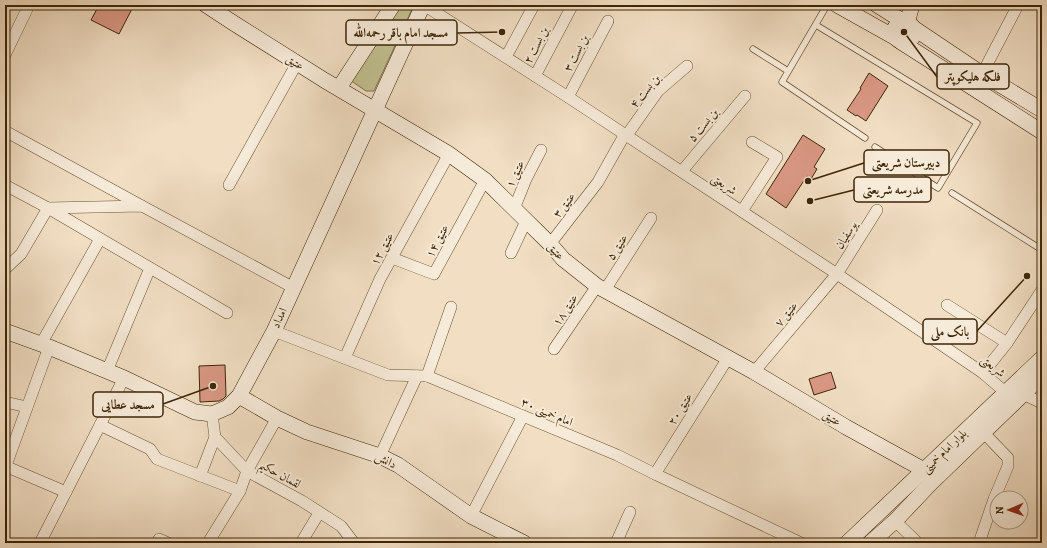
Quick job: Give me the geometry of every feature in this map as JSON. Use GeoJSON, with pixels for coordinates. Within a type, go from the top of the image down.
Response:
{"type":"FeatureCollection","features":[{"type":"Feature","properties":{"kind":"street"},"geometry":{"type":"LineString","coordinates":[[5,55],[29,5]]}},
{"type":"Feature","properties":{"kind":"street","name":"عتیق"},"geometry":{"type":"LineString","coordinates":[[206,5],[297,63],[449,154],[485,180],[550,244],[563,260],[601,288],[754,372],[929,475]]}},
{"type":"Feature","properties":{"kind":"street"},"geometry":{"type":"LineString","coordinates":[[339,88],[393,5]]}},
{"type":"Feature","properties":{"kind":"street","name":"شریعتی"},"geometry":{"type":"LineString","coordinates":[[423,5],[682,171],[837,274],[982,373],[1005,392]]}},
{"type":"Feature","properties":{"kind":"street","name":"امداد"},"geometry":{"type":"LineString","coordinates":[[212,414],[228,407],[239,396],[274,331],[423,5]]}},
{"type":"Feature","properties":{"kind":"street"},"geometry":{"type":"LineString","coordinates":[[506,57],[534,5]]}},
{"type":"Feature","properties":{"kind":"street"},"geometry":{"type":"LineString","coordinates":[[837,5],[899,40],[1042,132]]}},
{"type":"Feature","properties":{"kind":"street"},"geometry":{"type":"LineString","coordinates":[[877,5],[982,74],[1042,110]]}},
{"type":"Feature","properties":{"kind":"street"},"geometry":{"type":"LineString","coordinates":[[908,24],[912,5]]}},
{"type":"Feature","properties":{"kind":"street"},"geometry":{"type":"LineString","coordinates":[[982,74],[1018,5]]}},
{"type":"Feature","properties":{"kind":"street","name":"بن بست ۲"},"geometry":{"type":"LineString","coordinates":[[535,76],[572,6]]}},
{"type":"Feature","properties":{"kind":"street","name":"بن بست ۳"},"geometry":{"type":"LineString","coordinates":[[568,97],[608,21]]}},
{"type":"Feature","properties":{"kind":"street"},"geometry":{"type":"LineString","coordinates":[[899,40],[893,32],[895,26],[901,22],[908,24]]}},
{"type":"Feature","properties":{"kind":"street"},"geometry":{"type":"LineString","coordinates":[[228,185],[297,63]]}},
{"type":"Feature","properties":{"kind":"street","name":"بن بست ۴"},"geometry":{"type":"LineString","coordinates":[[598,182],[626,135],[658,91],[687,66]]}},
{"type":"Feature","properties":{"kind":"street","name":"بن بست ۵"},"geometry":{"type":"LineString","coordinates":[[682,171],[745,96]]}},
{"type":"Feature","properties":{"kind":"street"},"geometry":{"type":"LineString","coordinates":[[5,131],[294,288]]}},
{"type":"Feature","properties":{"kind":"street"},"geometry":{"type":"LineString","coordinates":[[742,211],[777,157],[752,142]]}},
{"type":"Feature","properties":{"kind":"street","name":"عتیق ۱"},"geometry":{"type":"LineString","coordinates":[[514,209],[526,178],[540,150]]}},
{"type":"Feature","properties":{"kind":"street","name":"عتیق ۱۲"},"geometry":{"type":"LineString","coordinates":[[345,358],[380,279],[449,154]]}},
{"type":"Feature","properties":{"kind":"street","name":"عتیق ۱۴"},"geometry":{"type":"LineString","coordinates":[[392,258],[434,274],[485,180]]}},
{"type":"Feature","properties":{"kind":"street","name":"عتیق ۳"},"geometry":{"type":"LineString","coordinates":[[550,244],[598,182]]}},
{"type":"Feature","properties":{"kind":"street"},"geometry":{"type":"LineString","coordinates":[[5,185],[48,208],[227,313]]}},
{"type":"Feature","properties":{"kind":"street"},"geometry":{"type":"LineString","coordinates":[[48,208],[142,206]]}},
{"type":"Feature","properties":{"kind":"street"},"geometry":{"type":"LineString","coordinates":[[5,269],[21,254],[48,208]]}},
{"type":"Feature","properties":{"kind":"street","name":"یوسفیان"},"geometry":{"type":"LineString","coordinates":[[837,274],[877,210]]}},
{"type":"Feature","properties":{"kind":"street","name":"عتیق ۵"},"geometry":{"type":"LineString","coordinates":[[601,288],[652,218]]}},
{"type":"Feature","properties":{"kind":"street"},"geometry":{"type":"LineString","coordinates":[[511,253],[526,221]]}},
{"type":"Feature","properties":{"kind":"street"},"geometry":{"type":"LineString","coordinates":[[66,492],[5,467],[27,407],[45,346],[100,239]]}},
{"type":"Feature","properties":{"kind":"street"},"geometry":{"type":"LineString","coordinates":[[107,371],[150,268]]}},
{"type":"Feature","properties":{"kind":"street","name":"عتیق ۷"},"geometry":{"type":"LineString","coordinates":[[754,372],[837,274]]}},
{"type":"Feature","properties":{"kind":"street","name":"عتیق ۱۸"},"geometry":{"type":"LineString","coordinates":[[554,349],[601,288]]}},
{"type":"Feature","properties":{"kind":"street"},"geometry":{"type":"LineString","coordinates":[[982,373],[1007,343],[1042,290]]}},
{"type":"Feature","properties":{"kind":"street"},"geometry":{"type":"LineString","coordinates":[[947,305],[1007,343]]}},
{"type":"Feature","properties":{"kind":"street"},"geometry":{"type":"LineString","coordinates":[[380,456],[422,376],[452,307]]}},
{"type":"Feature","properties":{"kind":"street"},"geometry":{"type":"LineString","coordinates":[[5,331],[124,378],[195,412],[212,414],[215,437],[200,476]]}},
{"type":"Feature","properties":{"kind":"street","name":"امام خمینی ۳۰"},"geometry":{"type":"LineString","coordinates":[[274,331],[388,375],[422,376],[522,416],[617,455],[801,543]]}},
{"type":"Feature","properties":{"kind":"street","name":"عتیق ۲۰"},"geometry":{"type":"LineString","coordinates":[[655,474],[728,358]]}},
{"type":"Feature","properties":{"kind":"street","name":"بلوار امام خمینی"},"geometry":{"type":"LineString","coordinates":[[870,543],[895,521],[929,475],[1005,392],[1042,358]]}},
{"type":"Feature","properties":{"kind":"street","name":"بلوار امام خمینی"},"geometry":{"type":"LineString","coordinates":[[847,543],[983,432],[1042,376]]}},
{"type":"Feature","properties":{"kind":"street"},"geometry":{"type":"LineString","coordinates":[[40,543],[124,378]]}},
{"type":"Feature","properties":{"kind":"street"},"geometry":{"type":"LineString","coordinates":[[1023,394],[1042,403]]}},
{"type":"Feature","properties":{"kind":"street","name":"دانش"},"geometry":{"type":"LineString","coordinates":[[239,396],[277,418],[307,432],[380,456],[398,466],[471,516],[518,542]]}},
{"type":"Feature","properties":{"kind":"street"},"geometry":{"type":"LineString","coordinates":[[5,402],[27,407]]}},
{"type":"Feature","properties":{"kind":"street"},"geometry":{"type":"LineString","coordinates":[[471,516],[522,416]]}},
{"type":"Feature","properties":{"kind":"street"},"geometry":{"type":"LineString","coordinates":[[208,543],[240,491],[247,471],[277,418]]}},
{"type":"Feature","properties":{"kind":"street"},"geometry":{"type":"LineString","coordinates":[[100,424],[150,449],[157,459],[240,491]]}},
{"type":"Feature","properties":{"kind":"street"},"geometry":{"type":"LineString","coordinates":[[979,543],[994,499],[1008,466],[1008,458],[983,432]]}},
{"type":"Feature","properties":{"kind":"street","name":"لقمان حکیم"},"geometry":{"type":"LineString","coordinates":[[215,437],[247,471],[341,526],[354,543]]}},
{"type":"Feature","properties":{"kind":"street"},"geometry":{"type":"LineString","coordinates":[[616,543],[630,512]]}},
{"type":"Feature","properties":{"kind":"street"},"geometry":{"type":"LineString","coordinates":[[301,543],[319,513]]}},
{"type":"Feature","properties":{"kind":"street"},"geometry":{"type":"LineString","coordinates":[[895,521],[918,543]]}},
{"type":"Feature","properties":{"kind":"lane"},"geometry":{"type":"LineString","coordinates":[[827,5],[782,82],[865,138]]}},
{"type":"Feature","properties":{"kind":"lane"},"geometry":{"type":"LineString","coordinates":[[816,25],[977,123],[938,188],[875,147]]}},
{"type":"Feature","properties":{"kind":"lane"},"geometry":{"type":"LineString","coordinates":[[753,50],[788,71]]}},
{"type":"Feature","properties":{"kind":"lane"},"geometry":{"type":"LineString","coordinates":[[952,193],[1039,248],[1042,244]]}},
{"type":"Feature","properties":{"kind":"shaded area"},"geometry":{"type":"Polygon","coordinates":[[[397,5],[414,5],[374,91],[366,91],[350,80],[397,5]]]}},
{"type":"Feature","properties":{"kind":"building"},"geometry":{"type":"Polygon","coordinates":[[[99,5],[134,5],[119,34],[91,20],[99,5]]]}},
{"type":"Feature","properties":{"kind":"building"},"geometry":{"type":"Polygon","coordinates":[[[869,73],[888,86],[866,121],[847,110],[861,89],[860,88],[869,73]]]}},
{"type":"Feature","properties":{"kind":"building"},"geometry":{"type":"Polygon","coordinates":[[[803,135],[825,149],[814,167],[817,169],[811,179],[807,176],[786,208],[766,194],[803,135]]]}},
{"type":"Feature","properties":{"kind":"building"},"geometry":{"type":"Polygon","coordinates":[[[225,365],[226,396],[219,401],[200,402],[199,366],[225,365]]]}},
{"type":"Feature","properties":{"kind":"building"},"geometry":{"type":"Polygon","coordinates":[[[831,372],[836,388],[814,395],[809,379],[831,372]]]}},
{"type":"Feature","properties":{"kind":"place","name":"مسجد امام باقر رحمه‌الله"},"geometry":{"type":"Point","coordinates":[502,32]}},
{"type":"Feature","properties":{"kind":"place","name":"فلکه هلیکوپتر"},"geometry":{"type":"Point","coordinates":[904,32]}},
{"type":"Feature","properties":{"kind":"place","name":"دبیرستان شریعتی"},"geometry":{"type":"Point","coordinates":[808,181]}},
{"type":"Feature","properties":{"kind":"place","name":"مدرسه شریعتی"},"geometry":{"type":"Point","coordinates":[810,201]}},
{"type":"Feature","properties":{"kind":"place","name":"بانک ملی"},"geometry":{"type":"Point","coordinates":[1027,276]}},
{"type":"Feature","properties":{"kind":"place","name":"مسجد عطایی"},"geometry":{"type":"Point","coordinates":[213,386]}}]}
